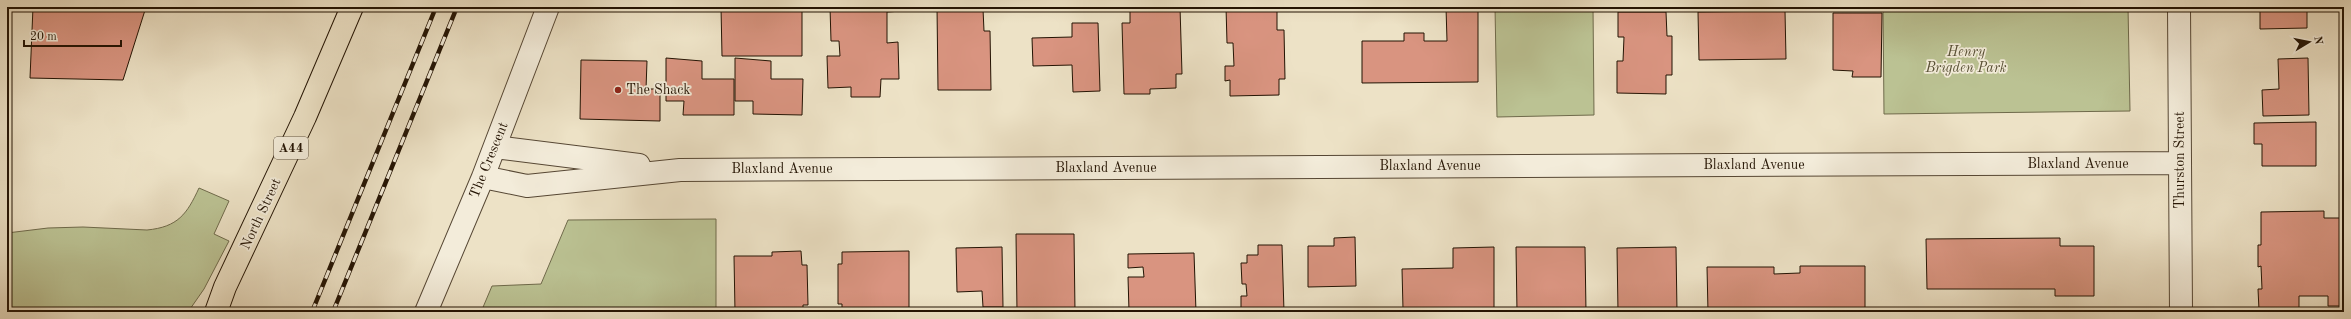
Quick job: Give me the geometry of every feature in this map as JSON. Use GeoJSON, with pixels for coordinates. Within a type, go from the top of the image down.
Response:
{"type":"FeatureCollection","features":[{"type":"Feature","properties":{"kind":"highway","name":"North Street"},"geometry":{"type":"LineString","coordinates":[[216,312],[225,287],[302,124],[352,7]]}},
{"type":"Feature","properties":{"kind":"highway","name":"North Street"},"geometry":{"type":"LineString","coordinates":[[207,312],[225,287]]}},
{"type":"Feature","properties":{"kind":"street","name":"The Crescent"},"geometry":{"type":"LineString","coordinates":[[426,312],[495,147],[548,7]]}},
{"type":"Feature","properties":{"kind":"street","name":"Thurston Street"},"geometry":{"type":"LineString","coordinates":[[2179,7],[2181,312]]}},
{"type":"Feature","properties":{"kind":"street","name":"Blaxland Avenue"},"geometry":{"type":"LineString","coordinates":[[495,147],[680,170]]}},
{"type":"Feature","properties":{"kind":"street","name":"Blaxland Avenue"},"geometry":{"type":"LineString","coordinates":[[483,177],[527,186],[680,170],[2179,163]]}},
{"type":"Feature","properties":{"kind":"green space"},"geometry":{"type":"Polygon","coordinates":[[[1495,7],[1593,7],[1594,115],[1497,117],[1495,7]]]}},
{"type":"Feature","properties":{"kind":"green space","name":"Henry Brigden Park"},"geometry":{"type":"Polygon","coordinates":[[[1883,7],[2128,7],[2130,111],[1884,114],[1883,7]]]}},
{"type":"Feature","properties":{"kind":"green space"},"geometry":{"type":"Polygon","coordinates":[[[199,188],[229,201],[214,234],[229,241],[204,289],[188,312],[7,312],[7,233],[48,228],[83,227],[147,230],[167,226],[180,218],[190,205],[199,188]]]}},
{"type":"Feature","properties":{"kind":"green space"},"geometry":{"type":"Polygon","coordinates":[[[716,219],[716,312],[481,312],[492,286],[541,284],[568,220],[716,219]]]}},
{"type":"Feature","properties":{"kind":"building"},"geometry":{"type":"Polygon","coordinates":[[[33,7],[146,7],[123,80],[30,78],[33,7]]]}},
{"type":"Feature","properties":{"kind":"building"},"geometry":{"type":"Polygon","coordinates":[[[721,7],[802,7],[802,56],[722,56],[721,7]]]}},
{"type":"Feature","properties":{"kind":"building"},"geometry":{"type":"Polygon","coordinates":[[[830,7],[902,7],[902,11],[887,12],[887,43],[898,42],[899,79],[881,79],[880,97],[851,97],[851,87],[828,88],[827,56],[840,56],[839,41],[831,41],[830,7]]]}},
{"type":"Feature","properties":{"kind":"building"},"geometry":{"type":"Polygon","coordinates":[[[937,7],[992,7],[992,9],[983,9],[984,31],[990,31],[991,90],[938,90],[937,7]]]}},
{"type":"Feature","properties":{"kind":"building"},"geometry":{"type":"Polygon","coordinates":[[[1125,7],[1180,7],[1182,74],[1176,74],[1176,88],[1150,89],[1150,94],[1124,94],[1122,23],[1130,23],[1130,9],[1125,9],[1125,7]]]}},
{"type":"Feature","properties":{"kind":"building"},"geometry":{"type":"Polygon","coordinates":[[[1226,7],[1281,7],[1281,9],[1277,9],[1277,30],[1284,30],[1285,79],[1279,79],[1279,95],[1230,96],[1230,80],[1225,81],[1225,66],[1234,66],[1233,43],[1227,43],[1226,7]]]}},
{"type":"Feature","properties":{"kind":"building"},"geometry":{"type":"Polygon","coordinates":[[[1446,7],[1478,7],[1478,82],[1362,83],[1362,41],[1404,41],[1404,33],[1424,33],[1424,41],[1447,41],[1446,7]]]}},
{"type":"Feature","properties":{"kind":"building"},"geometry":{"type":"Polygon","coordinates":[[[2260,7],[2307,7],[2307,28],[2260,29],[2260,7]]]}},
{"type":"Feature","properties":{"kind":"building"},"geometry":{"type":"Polygon","coordinates":[[[1785,11],[1786,59],[1699,60],[1698,12],[1785,11]]]}},
{"type":"Feature","properties":{"kind":"building"},"geometry":{"type":"Polygon","coordinates":[[[1618,12],[1666,12],[1667,36],[1672,36],[1672,75],[1666,75],[1666,94],[1617,93],[1617,61],[1623,61],[1624,37],[1618,37],[1618,12]]]}},
{"type":"Feature","properties":{"kind":"building"},"geometry":{"type":"Polygon","coordinates":[[[1833,13],[1882,13],[1881,77],[1852,77],[1853,71],[1833,70],[1833,13]]]}},
{"type":"Feature","properties":{"kind":"building"},"geometry":{"type":"Polygon","coordinates":[[[1072,23],[1098,23],[1100,91],[1073,92],[1072,65],[1033,66],[1032,38],[1072,37],[1072,23]]]}},
{"type":"Feature","properties":{"kind":"building"},"geometry":{"type":"Polygon","coordinates":[[[666,58],[702,61],[702,79],[734,79],[734,115],[683,115],[684,101],[666,101],[666,58]]]}},
{"type":"Feature","properties":{"kind":"building"},"geometry":{"type":"Polygon","coordinates":[[[735,58],[771,61],[771,79],[803,79],[802,115],[753,114],[753,101],[735,101],[735,58]]]}},
{"type":"Feature","properties":{"kind":"building"},"geometry":{"type":"Polygon","coordinates":[[[2308,58],[2309,115],[2263,116],[2262,90],[2279,89],[2278,59],[2308,58]]]}},
{"type":"Feature","properties":{"kind":"building"},"geometry":{"type":"Polygon","coordinates":[[[581,60],[647,61],[646,89],[660,89],[660,121],[580,119],[581,60]]]}},
{"type":"Feature","properties":{"kind":"building"},"geometry":{"type":"Polygon","coordinates":[[[2316,122],[2316,166],[2262,166],[2262,144],[2254,144],[2254,123],[2316,122]]]}},
{"type":"Feature","properties":{"kind":"building"},"geometry":{"type":"Polygon","coordinates":[[[2324,211],[2324,218],[2344,218],[2344,306],[2328,306],[2328,296],[2299,296],[2299,312],[2259,310],[2258,289],[2262,289],[2261,266],[2258,267],[2258,245],[2261,245],[2261,212],[2324,211]]]}},
{"type":"Feature","properties":{"kind":"building"},"geometry":{"type":"Polygon","coordinates":[[[1016,234],[1074,234],[1075,312],[1017,312],[1016,234]]]}},
{"type":"Feature","properties":{"kind":"building"},"geometry":{"type":"Polygon","coordinates":[[[1355,237],[1356,286],[1308,287],[1308,246],[1334,246],[1334,238],[1355,237]]]}},
{"type":"Feature","properties":{"kind":"building"},"geometry":{"type":"Polygon","coordinates":[[[2060,238],[2060,246],[2094,246],[2094,296],[2055,296],[2055,289],[1927,289],[1926,239],[2060,238]]]}},
{"type":"Feature","properties":{"kind":"building"},"geometry":{"type":"Polygon","coordinates":[[[1258,245],[1282,245],[1284,312],[1241,312],[1241,296],[1247,296],[1246,284],[1242,284],[1241,263],[1247,263],[1247,255],[1258,255],[1258,245]]]}},
{"type":"Feature","properties":{"kind":"building"},"geometry":{"type":"Polygon","coordinates":[[[1002,247],[1003,307],[983,307],[982,291],[957,292],[956,248],[1002,247]]]}},
{"type":"Feature","properties":{"kind":"building"},"geometry":{"type":"Polygon","coordinates":[[[1494,247],[1494,309],[1403,309],[1402,269],[1453,268],[1453,248],[1494,247]]]}},
{"type":"Feature","properties":{"kind":"building"},"geometry":{"type":"Polygon","coordinates":[[[1516,247],[1585,247],[1586,312],[1517,312],[1516,247]]]}},
{"type":"Feature","properties":{"kind":"building"},"geometry":{"type":"Polygon","coordinates":[[[1676,247],[1677,312],[1618,312],[1617,248],[1676,247]]]}},
{"type":"Feature","properties":{"kind":"building"},"geometry":{"type":"Polygon","coordinates":[[[801,251],[802,265],[807,265],[808,305],[803,305],[803,312],[735,312],[734,256],[772,256],[772,252],[801,251]]]}},
{"type":"Feature","properties":{"kind":"building"},"geometry":{"type":"Polygon","coordinates":[[[909,251],[909,312],[842,312],[842,304],[838,304],[838,264],[842,264],[842,252],[909,251]]]}},
{"type":"Feature","properties":{"kind":"building"},"geometry":{"type":"Polygon","coordinates":[[[1194,253],[1196,312],[1129,311],[1128,277],[1144,277],[1143,267],[1128,268],[1128,254],[1194,253]]]}},
{"type":"Feature","properties":{"kind":"building"},"geometry":{"type":"Polygon","coordinates":[[[1800,266],[1865,266],[1865,312],[1708,312],[1707,267],[1774,267],[1774,274],[1800,273],[1800,266]]]}},
{"type":"Feature","properties":{"kind":"railway"},"geometry":{"type":"LineString","coordinates":[[312,312],[436,7]]}},
{"type":"Feature","properties":{"kind":"railway"},"geometry":{"type":"LineString","coordinates":[[333,312],[457,7]]}},
{"type":"Feature","properties":{"kind":"place","name":"The Shack"},"geometry":{"type":"Point","coordinates":[618,90]}}]}
